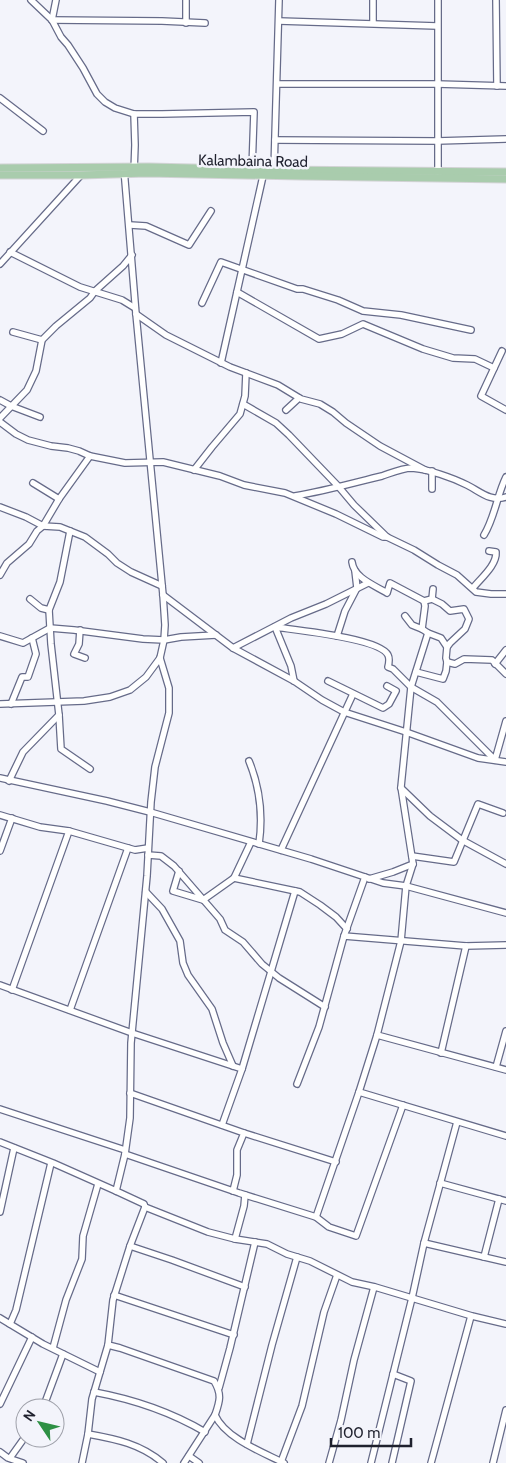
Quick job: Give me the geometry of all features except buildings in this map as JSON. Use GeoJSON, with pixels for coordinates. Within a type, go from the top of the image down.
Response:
{"type":"FeatureCollection","features":[{"type":"Feature","properties":{"kind":"main road"},"geometry":{"type":"LineString","coordinates":[[0,168],[124,170]]}},
{"type":"Feature","properties":{"kind":"main road"},"geometry":{"type":"LineString","coordinates":[[134,170],[252,168],[274,170],[506,172]]}},
{"type":"Feature","properties":{"kind":"main road","name":"Kalambaina Road"},"geometry":{"type":"LineString","coordinates":[[0,175],[81,175],[134,170],[263,176],[506,179]]}},
{"type":"Feature","properties":{"kind":"street"},"geometry":{"type":"LineString","coordinates":[[31,0],[52,20],[61,37],[83,68],[97,94],[115,108],[134,114],[254,112],[252,168]]}},
{"type":"Feature","properties":{"kind":"street"},"geometry":{"type":"LineString","coordinates":[[52,20],[56,0]]}},
{"type":"Feature","properties":{"kind":"street"},"geometry":{"type":"LineString","coordinates":[[186,0],[186,22]]}},
{"type":"Feature","properties":{"kind":"street"},"geometry":{"type":"LineString","coordinates":[[274,170],[279,0]]}},
{"type":"Feature","properties":{"kind":"street"},"geometry":{"type":"LineString","coordinates":[[372,0],[373,23]]}},
{"type":"Feature","properties":{"kind":"street"},"geometry":{"type":"LineString","coordinates":[[438,0],[438,172]]}},
{"type":"Feature","properties":{"kind":"street"},"geometry":{"type":"LineString","coordinates":[[496,0],[497,86]]}},
{"type":"Feature","properties":{"kind":"street"},"geometry":{"type":"LineString","coordinates":[[52,20],[205,23]]}},
{"type":"Feature","properties":{"kind":"street"},"geometry":{"type":"LineString","coordinates":[[279,21],[438,26]]}},
{"type":"Feature","properties":{"kind":"street"},"geometry":{"type":"LineString","coordinates":[[277,84],[506,86]]}},
{"type":"Feature","properties":{"kind":"street"},"geometry":{"type":"LineString","coordinates":[[0,98],[43,131]]}},
{"type":"Feature","properties":{"kind":"street"},"geometry":{"type":"LineString","coordinates":[[134,114],[134,170]]}},
{"type":"Feature","properties":{"kind":"street"},"geometry":{"type":"LineString","coordinates":[[275,140],[438,141],[506,139]]}},
{"type":"Feature","properties":{"kind":"street"},"geometry":{"type":"LineString","coordinates":[[0,704],[84,701],[110,697],[130,690],[146,677],[156,666],[160,658],[165,625],[164,596],[124,170]]}},
{"type":"Feature","properties":{"kind":"street"},"geometry":{"type":"LineString","coordinates":[[0,264],[81,175]]}},
{"type":"Feature","properties":{"kind":"street"},"geometry":{"type":"LineString","coordinates":[[221,363],[263,176]]}},
{"type":"Feature","properties":{"kind":"street"},"geometry":{"type":"LineString","coordinates":[[130,225],[146,226],[189,245],[212,211]]}},
{"type":"Feature","properties":{"kind":"street"},"geometry":{"type":"LineString","coordinates":[[10,252],[80,287],[122,300],[166,335],[221,363],[278,385],[299,398],[320,404],[334,412],[346,424],[388,451],[429,471],[467,484],[482,494],[497,499],[506,497]]}},
{"type":"Feature","properties":{"kind":"street"},"geometry":{"type":"LineString","coordinates":[[132,255],[124,266],[95,291],[90,298],[73,310],[42,340],[36,371],[28,390],[11,406],[0,420],[16,434],[28,440],[73,449],[90,456],[124,463],[163,462],[220,476],[244,485],[285,492],[414,550],[457,575],[476,592],[506,594]]}},
{"type":"Feature","properties":{"kind":"street"},"geometry":{"type":"LineString","coordinates":[[202,303],[221,262],[297,290],[303,289],[338,300],[364,311],[401,315],[470,330]]}},
{"type":"Feature","properties":{"kind":"street"},"geometry":{"type":"LineString","coordinates":[[236,292],[319,340],[342,334],[363,324],[423,349],[453,358],[475,359],[494,368]]}},
{"type":"Feature","properties":{"kind":"street"},"geometry":{"type":"LineString","coordinates":[[13,332],[42,340]]}},
{"type":"Feature","properties":{"kind":"street"},"geometry":{"type":"LineString","coordinates":[[502,351],[482,396],[506,410]]}},
{"type":"Feature","properties":{"kind":"street"},"geometry":{"type":"LineString","coordinates":[[194,470],[240,414],[243,404],[246,373]]}},
{"type":"Feature","properties":{"kind":"street"},"geometry":{"type":"LineString","coordinates":[[286,410],[299,398]]}},
{"type":"Feature","properties":{"kind":"street"},"geometry":{"type":"LineString","coordinates":[[0,400],[40,417]]}},
{"type":"Feature","properties":{"kind":"street"},"geometry":{"type":"LineString","coordinates":[[243,404],[276,423],[289,435],[354,505],[387,537]]}},
{"type":"Feature","properties":{"kind":"street"},"geometry":{"type":"LineString","coordinates":[[0,575],[7,564],[29,544],[37,531],[43,526],[90,456]]}},
{"type":"Feature","properties":{"kind":"street"},"geometry":{"type":"LineString","coordinates":[[295,496],[352,484],[411,468],[429,471]]}},
{"type":"Feature","properties":{"kind":"street"},"geometry":{"type":"LineString","coordinates":[[429,471],[432,489]]}},
{"type":"Feature","properties":{"kind":"street"},"geometry":{"type":"LineString","coordinates":[[484,535],[490,525],[506,476]]}},
{"type":"Feature","properties":{"kind":"street"},"geometry":{"type":"LineString","coordinates":[[33,483],[59,500]]}},
{"type":"Feature","properties":{"kind":"street"},"geometry":{"type":"LineString","coordinates":[[0,507],[43,526],[60,528],[85,537],[108,554],[117,564],[162,586]]}},
{"type":"Feature","properties":{"kind":"street"},"geometry":{"type":"LineString","coordinates":[[70,531],[60,582],[49,610],[50,628],[61,749],[90,769]]}},
{"type":"Feature","properties":{"kind":"street"},"geometry":{"type":"LineString","coordinates":[[473,588],[491,566],[496,556],[496,552],[489,551]]}},
{"type":"Feature","properties":{"kind":"street"},"geometry":{"type":"LineString","coordinates":[[337,636],[345,611],[357,588],[352,562]]}},
{"type":"Feature","properties":{"kind":"street"},"geometry":{"type":"LineString","coordinates":[[355,571],[368,583],[387,593],[390,583],[424,601],[432,599],[450,611],[464,609],[469,618],[466,629],[447,647],[446,671],[443,679],[416,672]]}},
{"type":"Feature","properties":{"kind":"street"},"geometry":{"type":"LineString","coordinates":[[234,648],[291,618],[326,604],[368,583]]}},
{"type":"Feature","properties":{"kind":"street"},"geometry":{"type":"LineString","coordinates":[[432,599],[434,589]]}},
{"type":"Feature","properties":{"kind":"street"},"geometry":{"type":"LineString","coordinates":[[164,596],[234,648],[345,712],[478,758],[506,762]]}},
{"type":"Feature","properties":{"kind":"street"},"geometry":{"type":"LineString","coordinates":[[30,599],[41,608],[49,610]]}},
{"type":"Feature","properties":{"kind":"street"},"geometry":{"type":"LineString","coordinates":[[422,629],[424,601]]}},
{"type":"Feature","properties":{"kind":"street"},"geometry":{"type":"LineString","coordinates":[[406,616],[412,625],[440,638],[447,647]]}},
{"type":"Feature","properties":{"kind":"street"},"geometry":{"type":"LineString","coordinates":[[274,627],[361,641],[384,650],[389,656],[388,666],[411,687],[437,702],[495,760]]}},
{"type":"Feature","properties":{"kind":"street"},"geometry":{"type":"LineString","coordinates":[[274,627],[291,666],[294,681]]}},
{"type":"Feature","properties":{"kind":"street"},"geometry":{"type":"LineString","coordinates":[[0,636],[22,643],[50,628],[164,640],[216,635]]}},
{"type":"Feature","properties":{"kind":"street"},"geometry":{"type":"LineString","coordinates":[[80,630],[79,644],[74,654],[85,658]]}},
{"type":"Feature","properties":{"kind":"street"},"geometry":{"type":"LineString","coordinates":[[316,1217],[360,1092],[402,941],[406,886],[413,864],[401,787],[411,687],[428,633]]}},
{"type":"Feature","properties":{"kind":"street"},"geometry":{"type":"LineString","coordinates":[[11,704],[22,677],[28,678],[36,654],[32,638]]}},
{"type":"Feature","properties":{"kind":"street"},"geometry":{"type":"LineString","coordinates":[[495,664],[506,650]]}},
{"type":"Feature","properties":{"kind":"street"},"geometry":{"type":"LineString","coordinates":[[116,1191],[130,1118],[132,1033],[146,892],[150,812],[155,767],[169,713],[169,688],[160,658]]}},
{"type":"Feature","properties":{"kind":"street"},"geometry":{"type":"LineString","coordinates":[[447,662],[454,664],[464,659],[492,660],[506,674]]}},
{"type":"Feature","properties":{"kind":"street"},"geometry":{"type":"LineString","coordinates":[[328,681],[383,708],[389,704],[396,691],[387,686]]}},
{"type":"Feature","properties":{"kind":"street"},"geometry":{"type":"LineString","coordinates":[[281,850],[353,694]]}},
{"type":"Feature","properties":{"kind":"street"},"geometry":{"type":"LineString","coordinates":[[9,781],[23,752],[59,715]]}},
{"type":"Feature","properties":{"kind":"street"},"geometry":{"type":"LineString","coordinates":[[495,760],[506,721]]}},
{"type":"Feature","properties":{"kind":"street"},"geometry":{"type":"LineString","coordinates":[[250,761],[261,807],[259,844]]}},
{"type":"Feature","properties":{"kind":"street"},"geometry":{"type":"LineString","coordinates":[[0,778],[107,800],[311,859],[383,884],[406,886],[506,913]]}},
{"type":"Feature","properties":{"kind":"street"},"geometry":{"type":"LineString","coordinates":[[401,787],[430,816],[463,840],[506,864]]}},
{"type":"Feature","properties":{"kind":"street"},"geometry":{"type":"LineString","coordinates":[[412,856],[454,862],[478,804],[503,812]]}},
{"type":"Feature","properties":{"kind":"street"},"geometry":{"type":"LineString","coordinates":[[0,815],[40,827],[69,831],[161,856],[179,871],[220,919],[225,930],[242,942],[279,978],[325,1006]]}},
{"type":"Feature","properties":{"kind":"street"},"geometry":{"type":"LineString","coordinates":[[0,851],[12,818]]}},
{"type":"Feature","properties":{"kind":"street"},"geometry":{"type":"LineString","coordinates":[[12,990],[69,831]]}},
{"type":"Feature","properties":{"kind":"street"},"geometry":{"type":"LineString","coordinates":[[203,900],[234,878],[251,842]]}},
{"type":"Feature","properties":{"kind":"street"},"geometry":{"type":"LineString","coordinates":[[70,1010],[128,848]]}},
{"type":"Feature","properties":{"kind":"street"},"geometry":{"type":"LineString","coordinates":[[367,878],[393,872],[413,864]]}},
{"type":"Feature","properties":{"kind":"street"},"geometry":{"type":"LineString","coordinates":[[179,871],[173,891],[203,900]]}},
{"type":"Feature","properties":{"kind":"street"},"geometry":{"type":"LineString","coordinates":[[234,878],[300,892],[336,917],[347,929]]}},
{"type":"Feature","properties":{"kind":"street"},"geometry":{"type":"LineString","coordinates":[[297,1084],[325,1006],[344,936],[367,878]]}},
{"type":"Feature","properties":{"kind":"street"},"geometry":{"type":"LineString","coordinates":[[222,1125],[242,1068],[295,891]]}},
{"type":"Feature","properties":{"kind":"street"},"geometry":{"type":"LineString","coordinates":[[146,892],[162,909],[180,941],[183,963],[188,975],[212,1009],[223,1043],[239,1076]]}},
{"type":"Feature","properties":{"kind":"street"},"geometry":{"type":"LineString","coordinates":[[344,936],[466,946],[506,945]]}},
{"type":"Feature","properties":{"kind":"street"},"geometry":{"type":"LineString","coordinates":[[441,1052],[466,946]]}},
{"type":"Feature","properties":{"kind":"street"},"geometry":{"type":"LineString","coordinates":[[0,985],[132,1033],[242,1068]]}},
{"type":"Feature","properties":{"kind":"street"},"geometry":{"type":"LineString","coordinates":[[496,1067],[506,1031]]}},
{"type":"Feature","properties":{"kind":"street"},"geometry":{"type":"LineString","coordinates":[[376,1036],[506,1070]]}},
{"type":"Feature","properties":{"kind":"street"},"geometry":{"type":"LineString","coordinates":[[130,1092],[244,1133],[336,1162]]}},
{"type":"Feature","properties":{"kind":"street"},"geometry":{"type":"LineString","coordinates":[[360,1092],[506,1136]]}},
{"type":"Feature","properties":{"kind":"street"},"geometry":{"type":"LineString","coordinates":[[0,1109],[233,1191],[316,1217],[329,1226],[356,1236],[403,1105]]}},
{"type":"Feature","properties":{"kind":"street"},"geometry":{"type":"LineString","coordinates":[[371,1463],[424,1243],[457,1122]]}},
{"type":"Feature","properties":{"kind":"street"},"geometry":{"type":"LineString","coordinates":[[233,1191],[238,1176],[236,1150],[244,1133]]}},
{"type":"Feature","properties":{"kind":"street"},"geometry":{"type":"LineString","coordinates":[[0,1142],[116,1191],[144,1204],[145,1207],[208,1232],[267,1244],[287,1254],[310,1261],[352,1282],[470,1316],[506,1324]]}},
{"type":"Feature","properties":{"kind":"street"},"geometry":{"type":"LineString","coordinates":[[0,1212],[14,1148]]}},
{"type":"Feature","properties":{"kind":"street"},"geometry":{"type":"LineString","coordinates":[[10,1324],[16,1310],[51,1163]]}},
{"type":"Feature","properties":{"kind":"street"},"geometry":{"type":"LineString","coordinates":[[440,1183],[506,1201]]}},
{"type":"Feature","properties":{"kind":"street"},"geometry":{"type":"LineString","coordinates":[[53,1348],[66,1300],[82,1259],[83,1236],[98,1184]]}},
{"type":"Feature","properties":{"kind":"street"},"geometry":{"type":"LineString","coordinates":[[235,1239],[245,1195]]}},
{"type":"Feature","properties":{"kind":"street"},"geometry":{"type":"LineString","coordinates":[[484,1257],[499,1199]]}},
{"type":"Feature","properties":{"kind":"street"},"geometry":{"type":"LineString","coordinates":[[82,1463],[94,1392],[108,1345],[114,1295],[145,1207]]}},
{"type":"Feature","properties":{"kind":"street"},"geometry":{"type":"LineString","coordinates":[[184,1463],[215,1415],[219,1403],[219,1388],[234,1335],[255,1242]]}},
{"type":"Feature","properties":{"kind":"street"},"geometry":{"type":"LineString","coordinates":[[424,1243],[506,1262]]}},
{"type":"Feature","properties":{"kind":"street"},"geometry":{"type":"LineString","coordinates":[[130,1246],[245,1287]]}},
{"type":"Feature","properties":{"kind":"street"},"geometry":{"type":"LineString","coordinates":[[247,1444],[297,1257]]}},
{"type":"Feature","properties":{"kind":"street"},"geometry":{"type":"LineString","coordinates":[[215,1415],[219,1424],[236,1437],[282,1462],[302,1406],[324,1312],[337,1275]]}},
{"type":"Feature","properties":{"kind":"street"},"geometry":{"type":"LineString","coordinates":[[329,1463],[374,1287]]}},
{"type":"Feature","properties":{"kind":"street"},"geometry":{"type":"LineString","coordinates":[[114,1295],[234,1335]]}},
{"type":"Feature","properties":{"kind":"street"},"geometry":{"type":"LineString","coordinates":[[431,1463],[470,1316]]}},
{"type":"Feature","properties":{"kind":"street"},"geometry":{"type":"LineString","coordinates":[[0,1318],[63,1354],[100,1372]]}},
{"type":"Feature","properties":{"kind":"street"},"geometry":{"type":"LineString","coordinates":[[0,1404],[32,1337]]}},
{"type":"Feature","properties":{"kind":"street"},"geometry":{"type":"LineString","coordinates":[[108,1345],[214,1381],[219,1388]]}},
{"type":"Feature","properties":{"kind":"street"},"geometry":{"type":"LineString","coordinates":[[47,1398],[63,1354]]}},
{"type":"Feature","properties":{"kind":"street"},"geometry":{"type":"LineString","coordinates":[[392,1463],[410,1381],[393,1374]]}},
{"type":"Feature","properties":{"kind":"street"},"geometry":{"type":"LineString","coordinates":[[94,1392],[117,1396],[146,1406],[187,1421],[205,1432]]}},
{"type":"Feature","properties":{"kind":"street"},"geometry":{"type":"LineString","coordinates":[[493,1463],[506,1410]]}},
{"type":"Feature","properties":{"kind":"street"},"geometry":{"type":"LineString","coordinates":[[88,1434],[133,1444],[164,1463]]}},
{"type":"Feature","properties":{"kind":"street"},"geometry":{"type":"LineString","coordinates":[[10,1458],[17,1448]]}},
{"type":"Feature","properties":{"kind":"street"},"geometry":{"type":"LineString","coordinates":[[0,1452],[23,1463]]}},
{"type":"Feature","properties":{"kind":"street"},"geometry":{"type":"LineString","coordinates":[[189,1456],[199,1463]]}}]}
